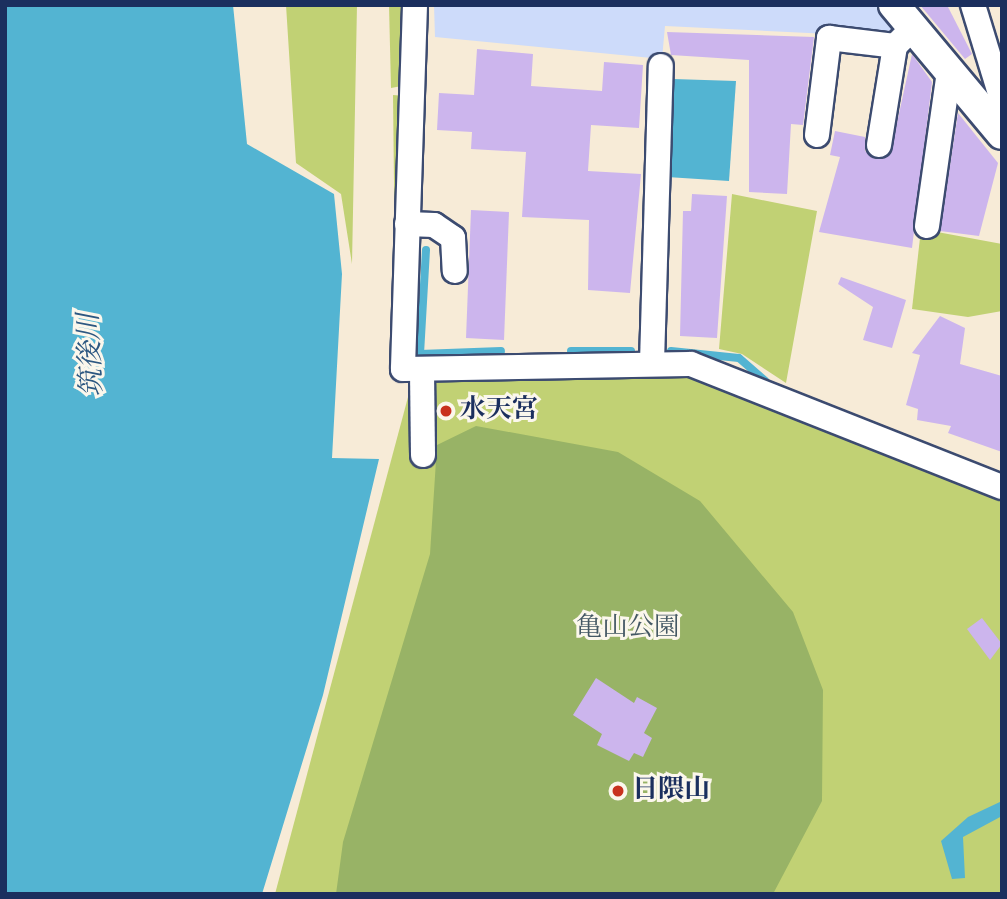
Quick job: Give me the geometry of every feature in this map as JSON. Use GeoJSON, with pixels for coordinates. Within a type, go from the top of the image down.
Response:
{"type":"FeatureCollection","features":[{"type":"Feature","properties":{"kind":"street"},"geometry":{"type":"LineString","coordinates":[[415,5],[403,369],[422,372],[652,362],[725,372],[761,393],[1002,487]]}},
{"type":"Feature","properties":{"kind":"street"},"geometry":{"type":"LineString","coordinates":[[879,145],[904,37],[894,5]]}},
{"type":"Feature","properties":{"kind":"street"},"geometry":{"type":"LineString","coordinates":[[973,5],[1002,100]]}},
{"type":"Feature","properties":{"kind":"street"},"geometry":{"type":"LineString","coordinates":[[817,135],[829,38],[904,37],[949,71],[1002,134]]}},
{"type":"Feature","properties":{"kind":"street"},"geometry":{"type":"LineString","coordinates":[[652,362],[661,66]]}},
{"type":"Feature","properties":{"kind":"street"},"geometry":{"type":"LineString","coordinates":[[927,226],[949,71]]}},
{"type":"Feature","properties":{"kind":"street"},"geometry":{"type":"LineString","coordinates":[[407,224],[434,225],[453,238],[455,271]]}},
{"type":"Feature","properties":{"kind":"street"},"geometry":{"type":"LineString","coordinates":[[422,372],[423,455]]}},
{"type":"Feature","properties":{"kind":"shaded area"},"geometry":{"type":"Polygon","coordinates":[[[434,5],[884,5],[899,25],[891,37],[665,26],[662,59],[435,37],[434,5]]]}},
{"type":"Feature","properties":{"kind":"green space"},"geometry":{"type":"Polygon","coordinates":[[[286,5],[357,5],[352,264],[341,194],[296,163],[286,5]]]}},
{"type":"Feature","properties":{"kind":"green space"},"geometry":{"type":"Polygon","coordinates":[[[389,5],[406,5],[407,85],[391,88],[389,5]]]}},
{"type":"Feature","properties":{"kind":"green space"},"geometry":{"type":"Polygon","coordinates":[[[393,95],[406,96],[395,269],[393,95]]]}},
{"type":"Feature","properties":{"kind":"green space"},"geometry":{"type":"Polygon","coordinates":[[[732,194],[817,211],[786,383],[742,354],[719,349],[732,194]]]}},
{"type":"Feature","properties":{"kind":"green space"},"geometry":{"type":"Polygon","coordinates":[[[921,229],[1002,244],[1002,311],[968,317],[912,309],[921,229]]]}},
{"type":"Feature","properties":{"kind":"green space","name":"亀山公園"},"geometry":{"type":"Polygon","coordinates":[[[652,362],[1002,487],[1002,894],[275,894],[415,371],[652,362]]]}},
{"type":"Feature","properties":{"kind":"green space"},"geometry":{"type":"Polygon","coordinates":[[[476,426],[618,452],[700,501],[793,612],[823,690],[822,801],[773,894],[336,894],[343,842],[430,554],[437,445],[476,426]]]}},
{"type":"Feature","properties":{"kind":"water","name":"筑後川"},"geometry":{"type":"Polygon","coordinates":[[[5,5],[233,5],[247,144],[334,194],[342,274],[332,458],[379,459],[323,695],[262,894],[5,894],[5,5]]]}},
{"type":"Feature","properties":{"kind":"water"},"geometry":{"type":"Polygon","coordinates":[[[673,79],[736,81],[729,181],[667,177],[673,79]]]}},
{"type":"Feature","properties":{"kind":"water"},"geometry":{"type":"Polygon","coordinates":[[[1002,801],[1002,816],[963,837],[965,878],[952,879],[941,841],[968,817],[1002,801]]]}},
{"type":"Feature","properties":{"kind":"building"},"geometry":{"type":"Polygon","coordinates":[[[920,5],[947,5],[972,54],[965,59],[920,5]]]}},
{"type":"Feature","properties":{"kind":"building"},"geometry":{"type":"Polygon","coordinates":[[[667,32],[814,37],[803,125],[791,124],[787,194],[749,192],[749,60],[671,55],[667,32]]]}},
{"type":"Feature","properties":{"kind":"building"},"geometry":{"type":"Polygon","coordinates":[[[477,49],[533,54],[531,86],[602,91],[604,62],[643,65],[639,128],[591,125],[588,171],[641,174],[630,293],[588,290],[589,220],[522,217],[526,152],[471,149],[472,132],[437,130],[439,93],[474,95],[477,49]]]}},
{"type":"Feature","properties":{"kind":"building"},"geometry":{"type":"Polygon","coordinates":[[[912,54],[932,82],[912,248],[819,232],[840,157],[830,155],[835,131],[865,137],[865,151],[876,159],[890,155],[912,54]]]}},
{"type":"Feature","properties":{"kind":"building"},"geometry":{"type":"Polygon","coordinates":[[[958,113],[998,163],[979,236],[940,231],[958,113]]]}},
{"type":"Feature","properties":{"kind":"building"},"geometry":{"type":"Polygon","coordinates":[[[692,194],[727,196],[717,338],[680,336],[683,211],[691,211],[692,194]]]}},
{"type":"Feature","properties":{"kind":"building"},"geometry":{"type":"Polygon","coordinates":[[[471,210],[509,212],[504,340],[466,338],[471,210]]]}},
{"type":"Feature","properties":{"kind":"building"},"geometry":{"type":"Polygon","coordinates":[[[841,277],[906,300],[892,348],[863,340],[873,307],[838,284],[841,277]]]}},
{"type":"Feature","properties":{"kind":"building"},"geometry":{"type":"Polygon","coordinates":[[[940,316],[965,328],[960,364],[1002,376],[1002,452],[948,433],[951,426],[917,420],[918,409],[906,405],[920,355],[912,353],[940,316]]]}},
{"type":"Feature","properties":{"kind":"building"},"geometry":{"type":"Polygon","coordinates":[[[982,618],[1002,644],[990,660],[967,629],[982,618]]]}},
{"type":"Feature","properties":{"kind":"building"},"geometry":{"type":"Polygon","coordinates":[[[596,678],[634,703],[637,697],[657,708],[644,733],[652,738],[643,757],[634,753],[629,761],[597,745],[602,734],[573,715],[596,678]]]}},
{"type":"Feature","properties":{"kind":"waterway"},"geometry":{"type":"LineString","coordinates":[[426,250],[420,354],[501,351]]}},
{"type":"Feature","properties":{"kind":"waterway"},"geometry":{"type":"LineString","coordinates":[[571,351],[631,351]]}},
{"type":"Feature","properties":{"kind":"waterway"},"geometry":{"type":"LineString","coordinates":[[671,351],[739,358],[765,381]]}},
{"type":"Feature","properties":{"kind":"place","name":"水天宮"},"geometry":{"type":"Point","coordinates":[446,411]}},
{"type":"Feature","properties":{"kind":"place","name":"日隈山"},"geometry":{"type":"Point","coordinates":[618,791]}}]}
